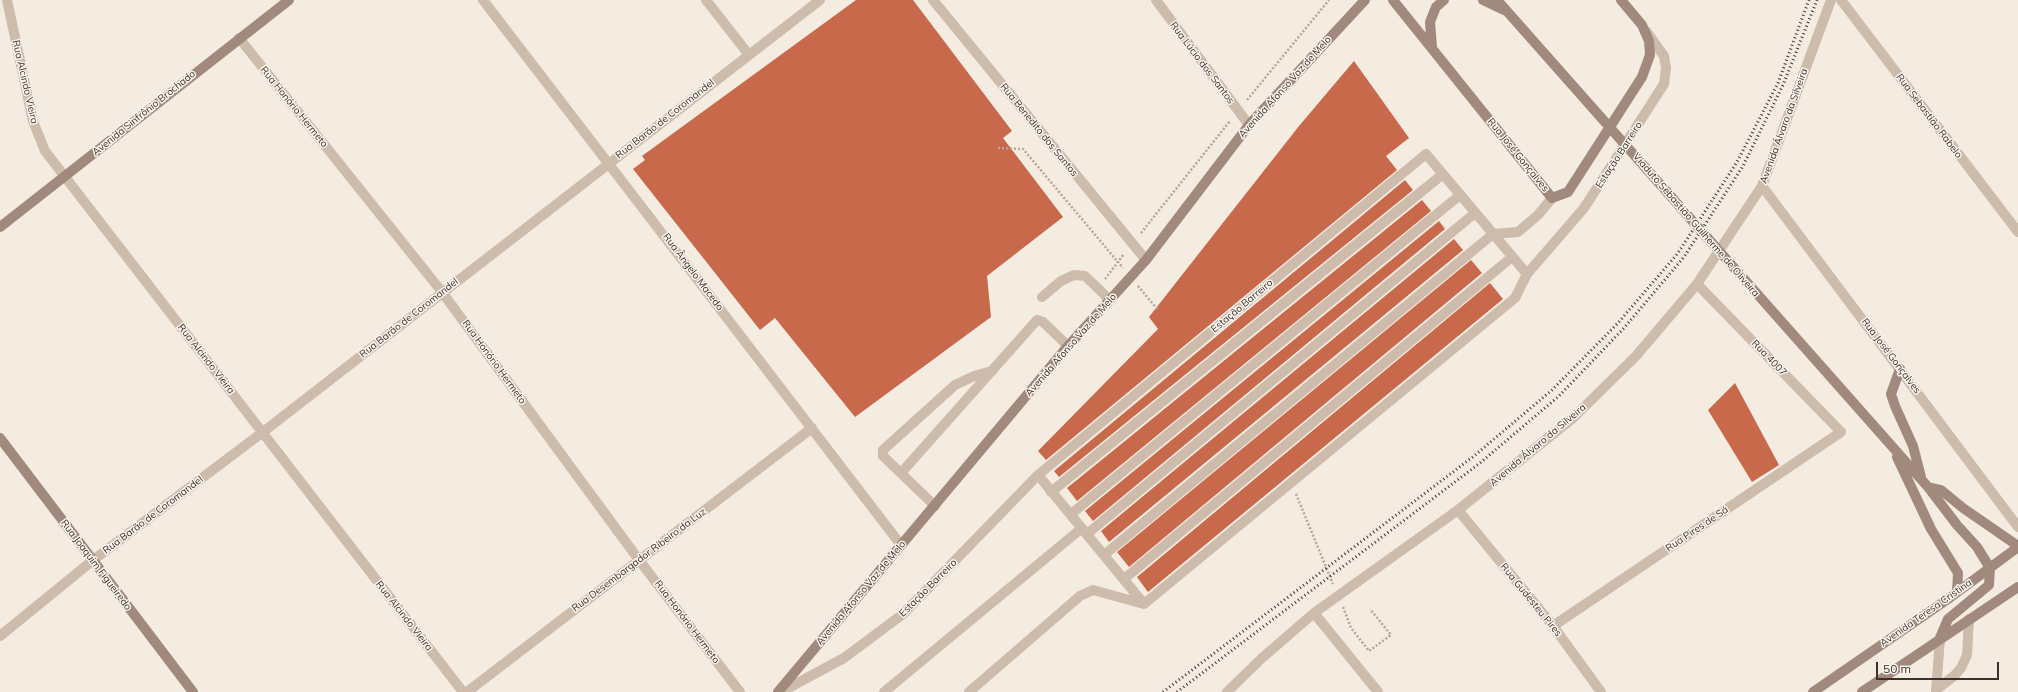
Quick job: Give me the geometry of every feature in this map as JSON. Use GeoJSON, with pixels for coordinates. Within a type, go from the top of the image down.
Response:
{"type":"FeatureCollection","features":[{"type":"Feature","properties":{"kind":"street","name":"Rua Alcindo Vieira"},"geometry":{"type":"LineString","coordinates":[[7,0],[32,120],[45,151],[463,692]]}},
{"type":"Feature","properties":{"kind":"street","name":"Avenida Sinfrônio Brochado"},"geometry":{"type":"LineString","coordinates":[[0,227],[289,0]]}},
{"type":"Feature","properties":{"kind":"street","name":"Rua Ângelo Macedo"},"geometry":{"type":"LineString","coordinates":[[483,0],[901,545]]}},
{"type":"Feature","properties":{"kind":"street"},"geometry":{"type":"LineString","coordinates":[[706,0],[749,54]]}},
{"type":"Feature","properties":{"kind":"street","name":"Rua Barão de Coromandel"},"geometry":{"type":"LineString","coordinates":[[0,636],[92,561],[263,432],[820,0]]}},
{"type":"Feature","properties":{"kind":"street","name":"Rua Benedito dos Santos"},"geometry":{"type":"LineString","coordinates":[[933,0],[1146,260]]}},
{"type":"Feature","properties":{"kind":"street","name":"Rua Lúcio dos Santos"},"geometry":{"type":"LineString","coordinates":[[1156,0],[1249,125]]}},
{"type":"Feature","properties":{"kind":"street","name":"Avenida Afonso Vaz de Melo"},"geometry":{"type":"LineString","coordinates":[[778,692],[1068,346],[1146,260],[1249,125],[1365,0]]}},
{"type":"Feature","properties":{"kind":"street","name":"Rua José Gonçalves"},"geometry":{"type":"LineString","coordinates":[[1393,0],[1552,198],[1568,192],[1642,77],[1650,55],[1649,41],[1642,25],[1621,0]]}},
{"type":"Feature","properties":{"kind":"street"},"geometry":{"type":"LineString","coordinates":[[1432,47],[1430,22],[1436,7],[1444,0]]}},
{"type":"Feature","properties":{"kind":"street"},"geometry":{"type":"LineString","coordinates":[[1483,0],[1507,12]]}},
{"type":"Feature","properties":{"kind":"street","name":"Viaduto Sebastião Guilherme de Oliveira"},"geometry":{"type":"LineString","coordinates":[[1497,0],[1928,487],[1956,525],[1977,547],[1990,568]]}},
{"type":"Feature","properties":{"kind":"street"},"geometry":{"type":"LineString","coordinates":[[1502,0],[1507,12]]}},
{"type":"Feature","properties":{"kind":"street","name":"Avenida Álvaro da Silveira"},"geometry":{"type":"LineString","coordinates":[[1227,692],[1262,658],[1314,613],[1458,510],[1574,418],[1636,356],[1697,284],[1762,186],[1831,0]]}},
{"type":"Feature","properties":{"kind":"street","name":"Rua Sebastião Rabelo"},"geometry":{"type":"LineString","coordinates":[[1841,0],[2018,232]]}},
{"type":"Feature","properties":{"kind":"street","name":"Estação Barreiro"},"geometry":{"type":"LineString","coordinates":[[1144,604],[1515,298],[1527,274],[1584,208],[1664,84],[1666,68],[1664,56],[1642,25]]}},
{"type":"Feature","properties":{"kind":"street","name":"Rua Honório Hermeto"},"geometry":{"type":"LineString","coordinates":[[239,38],[442,292],[639,560],[740,692]]}},
{"type":"Feature","properties":{"kind":"street","name":"Estação Barreiro"},"geometry":{"type":"LineString","coordinates":[[781,692],[844,658],[903,614],[1038,475],[1426,154],[1527,274]]}},
{"type":"Feature","properties":{"kind":"street"},"geometry":{"type":"LineString","coordinates":[[1051,492],[1443,174]]}},
{"type":"Feature","properties":{"kind":"street","name":"Rua José Gonçalves"},"geometry":{"type":"LineString","coordinates":[[1762,186],[2018,527]]}},
{"type":"Feature","properties":{"kind":"street"},"geometry":{"type":"LineString","coordinates":[[1071,514],[1460,195]]}},
{"type":"Feature","properties":{"kind":"street"},"geometry":{"type":"LineString","coordinates":[[1104,555],[1493,234],[1518,232],[1538,215],[1552,198]]}},
{"type":"Feature","properties":{"kind":"street"},"geometry":{"type":"LineString","coordinates":[[884,692],[1475,213]]}},
{"type":"Feature","properties":{"kind":"street"},"geometry":{"type":"LineString","coordinates":[[1124,579],[1512,257]]}},
{"type":"Feature","properties":{"kind":"street"},"geometry":{"type":"LineString","coordinates":[[1042,297],[1061,281],[1074,275],[1085,276],[1110,300]]}},
{"type":"Feature","properties":{"kind":"street","name":"Rua 4007"},"geometry":{"type":"LineString","coordinates":[[1697,284],[1841,432]]}},
{"type":"Feature","properties":{"kind":"street"},"geometry":{"type":"LineString","coordinates":[[901,473],[1037,320],[1043,322],[1068,346]]}},
{"type":"Feature","properties":{"kind":"street"},"geometry":{"type":"LineString","coordinates":[[1900,369],[1891,394],[1914,446],[1921,479]]}},
{"type":"Feature","properties":{"kind":"street"},"geometry":{"type":"LineString","coordinates":[[935,506],[883,456],[883,450],[955,385],[974,376],[992,371]]}},
{"type":"Feature","properties":{"kind":"street","name":"Rua Desembargador Ribeiro da Luz"},"geometry":{"type":"LineString","coordinates":[[467,692],[812,428]]}},
{"type":"Feature","properties":{"kind":"street","name":"Rua Pires de Sá"},"geometry":{"type":"LineString","coordinates":[[1553,626],[1841,432]]}},
{"type":"Feature","properties":{"kind":"street","name":"Rua Joaquim Figueiredo"},"geometry":{"type":"LineString","coordinates":[[0,438],[193,692]]}},
{"type":"Feature","properties":{"kind":"street","name":"Viaduto Sebastião Guilherme de Oliveira"},"geometry":{"type":"LineString","coordinates":[[1893,448],[1924,516],[1958,573],[1957,592]]}},
{"type":"Feature","properties":{"kind":"street"},"geometry":{"type":"LineString","coordinates":[[1038,475],[1144,604]]}},
{"type":"Feature","properties":{"kind":"street"},"geometry":{"type":"LineString","coordinates":[[1928,487],[1942,490],[1963,508],[2018,546]]}},
{"type":"Feature","properties":{"kind":"street","name":"Rua Gudesteu Pires"},"geometry":{"type":"LineString","coordinates":[[1458,510],[1553,626],[1601,692]]}},
{"type":"Feature","properties":{"kind":"street","name":"Avenida Teresa Cristina"},"geometry":{"type":"LineString","coordinates":[[1813,692],[1957,592],[2018,546]]}},
{"type":"Feature","properties":{"kind":"street"},"geometry":{"type":"LineString","coordinates":[[1936,691],[1940,638],[1948,619],[1989,585],[1990,568]]}},
{"type":"Feature","properties":{"kind":"street"},"geometry":{"type":"LineString","coordinates":[[1862,692],[1940,638],[2018,587]]}},
{"type":"Feature","properties":{"kind":"street"},"geometry":{"type":"LineString","coordinates":[[969,692],[1080,596],[1093,590],[1144,604]]}},
{"type":"Feature","properties":{"kind":"street"},"geometry":{"type":"LineString","coordinates":[[1314,613],[1378,692]]}},
{"type":"Feature","properties":{"kind":"street"},"geometry":{"type":"LineString","coordinates":[[1936,691],[1958,672],[1967,655],[1969,619]]}},
{"type":"Feature","properties":{"kind":"path"},"geometry":{"type":"LineString","coordinates":[[1098,288],[1238,110],[1329,0]]}},
{"type":"Feature","properties":{"kind":"path"},"geometry":{"type":"LineString","coordinates":[[998,148],[1023,149],[1128,274]]}},
{"type":"Feature","properties":{"kind":"path"},"geometry":{"type":"LineString","coordinates":[[1133,280],[1158,310]]}},
{"type":"Feature","properties":{"kind":"path"},"geometry":{"type":"LineString","coordinates":[[1294,490],[1336,592]]}},
{"type":"Feature","properties":{"kind":"path"},"geometry":{"type":"LineString","coordinates":[[1342,606],[1351,628],[1369,651],[1391,635],[1370,609]]}},
{"type":"Feature","properties":{"kind":"building"},"geometry":{"type":"Polygon","coordinates":[[[856,0],[913,0],[1012,131],[1003,138],[1063,217],[987,276],[991,317],[855,417],[775,318],[760,330],[633,169],[645,160],[642,156],[856,0]]]}},
{"type":"Feature","properties":{"kind":"building"},"geometry":{"type":"Polygon","coordinates":[[[1354,61],[1409,138],[1386,156],[1397,170],[1046,460],[1038,451],[1158,329],[1149,317],[1299,126],[1354,61]]]}},
{"type":"Feature","properties":{"kind":"building"},"geometry":{"type":"Polygon","coordinates":[[[1405,180],[1413,190],[1059,477],[1054,471],[1405,180]]]}},
{"type":"Feature","properties":{"kind":"building"},"geometry":{"type":"Polygon","coordinates":[[[1422,200],[1431,211],[1077,501],[1067,488],[1422,200]]]}},
{"type":"Feature","properties":{"kind":"building"},"geometry":{"type":"Polygon","coordinates":[[[1439,221],[1445,229],[1093,521],[1085,511],[1439,221]]]}},
{"type":"Feature","properties":{"kind":"building"},"geometry":{"type":"Polygon","coordinates":[[[1454,239],[1463,250],[1109,542],[1101,531],[1454,239]]]}},
{"type":"Feature","properties":{"kind":"building"},"geometry":{"type":"Polygon","coordinates":[[[1471,260],[1482,273],[1129,567],[1117,552],[1471,260]]]}},
{"type":"Feature","properties":{"kind":"building"},"geometry":{"type":"Polygon","coordinates":[[[1490,283],[1503,299],[1148,592],[1137,577],[1490,283]]]}},
{"type":"Feature","properties":{"kind":"building"},"geometry":{"type":"Polygon","coordinates":[[[1735,383],[1779,465],[1752,482],[1708,410],[1735,383]]]}},
{"type":"Feature","properties":{"kind":"railway"},"geometry":{"type":"LineString","coordinates":[[1163,692],[1474,456],[1552,390],[1618,323],[1678,253],[1737,162],[1778,83],[1809,0]]}},
{"type":"Feature","properties":{"kind":"railway"},"geometry":{"type":"LineString","coordinates":[[1177,692],[1480,463],[1559,396],[1624,328],[1684,257],[1743,166],[1783,85],[1817,0]]}}]}
